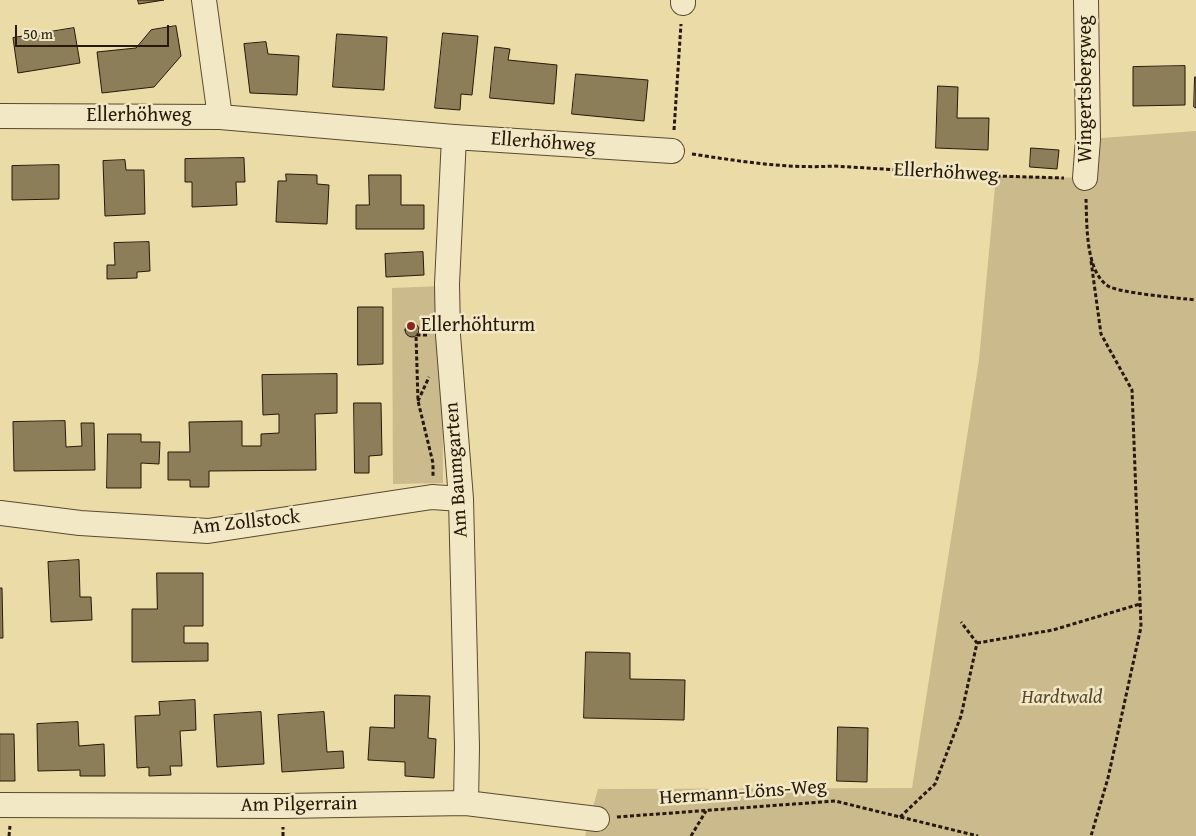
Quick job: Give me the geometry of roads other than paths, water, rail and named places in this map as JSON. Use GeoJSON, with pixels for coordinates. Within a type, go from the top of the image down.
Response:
{"type":"FeatureCollection","features":[{"type":"Feature","properties":{"kind":"street"},"geometry":{"type":"LineString","coordinates":[[204,0],[220,117]]}},
{"type":"Feature","properties":{"kind":"street","name":"Wingertsbergweg"},"geometry":{"type":"LineString","coordinates":[[1085,178],[1088,139],[1086,0]]}},
{"type":"Feature","properties":{"kind":"street","name":"Ellerhöhweg"},"geometry":{"type":"LineString","coordinates":[[0,116],[220,117],[454,137],[672,151]]}},
{"type":"Feature","properties":{"kind":"street","name":"Am Baumgarten"},"geometry":{"type":"LineString","coordinates":[[454,137],[447,284],[448,335],[461,499],[467,748],[466,803]]}},
{"type":"Feature","properties":{"kind":"street","name":"Am Zollstock"},"geometry":{"type":"LineString","coordinates":[[0,513],[80,523],[208,531],[432,497],[461,499]]}},
{"type":"Feature","properties":{"kind":"street","name":"Am Pilgerrain"},"geometry":{"type":"LineString","coordinates":[[0,806],[283,806],[466,803],[596,819]]}},
{"type":"Feature","properties":{"kind":"place","name":"Ellerhöhturm"},"geometry":{"type":"Point","coordinates":[411,326]}},
{"type":"Feature","properties":{"kind":"park label","name":"Hardtwald"},"geometry":{"type":"Point","coordinates":[1062,698]}}]}
